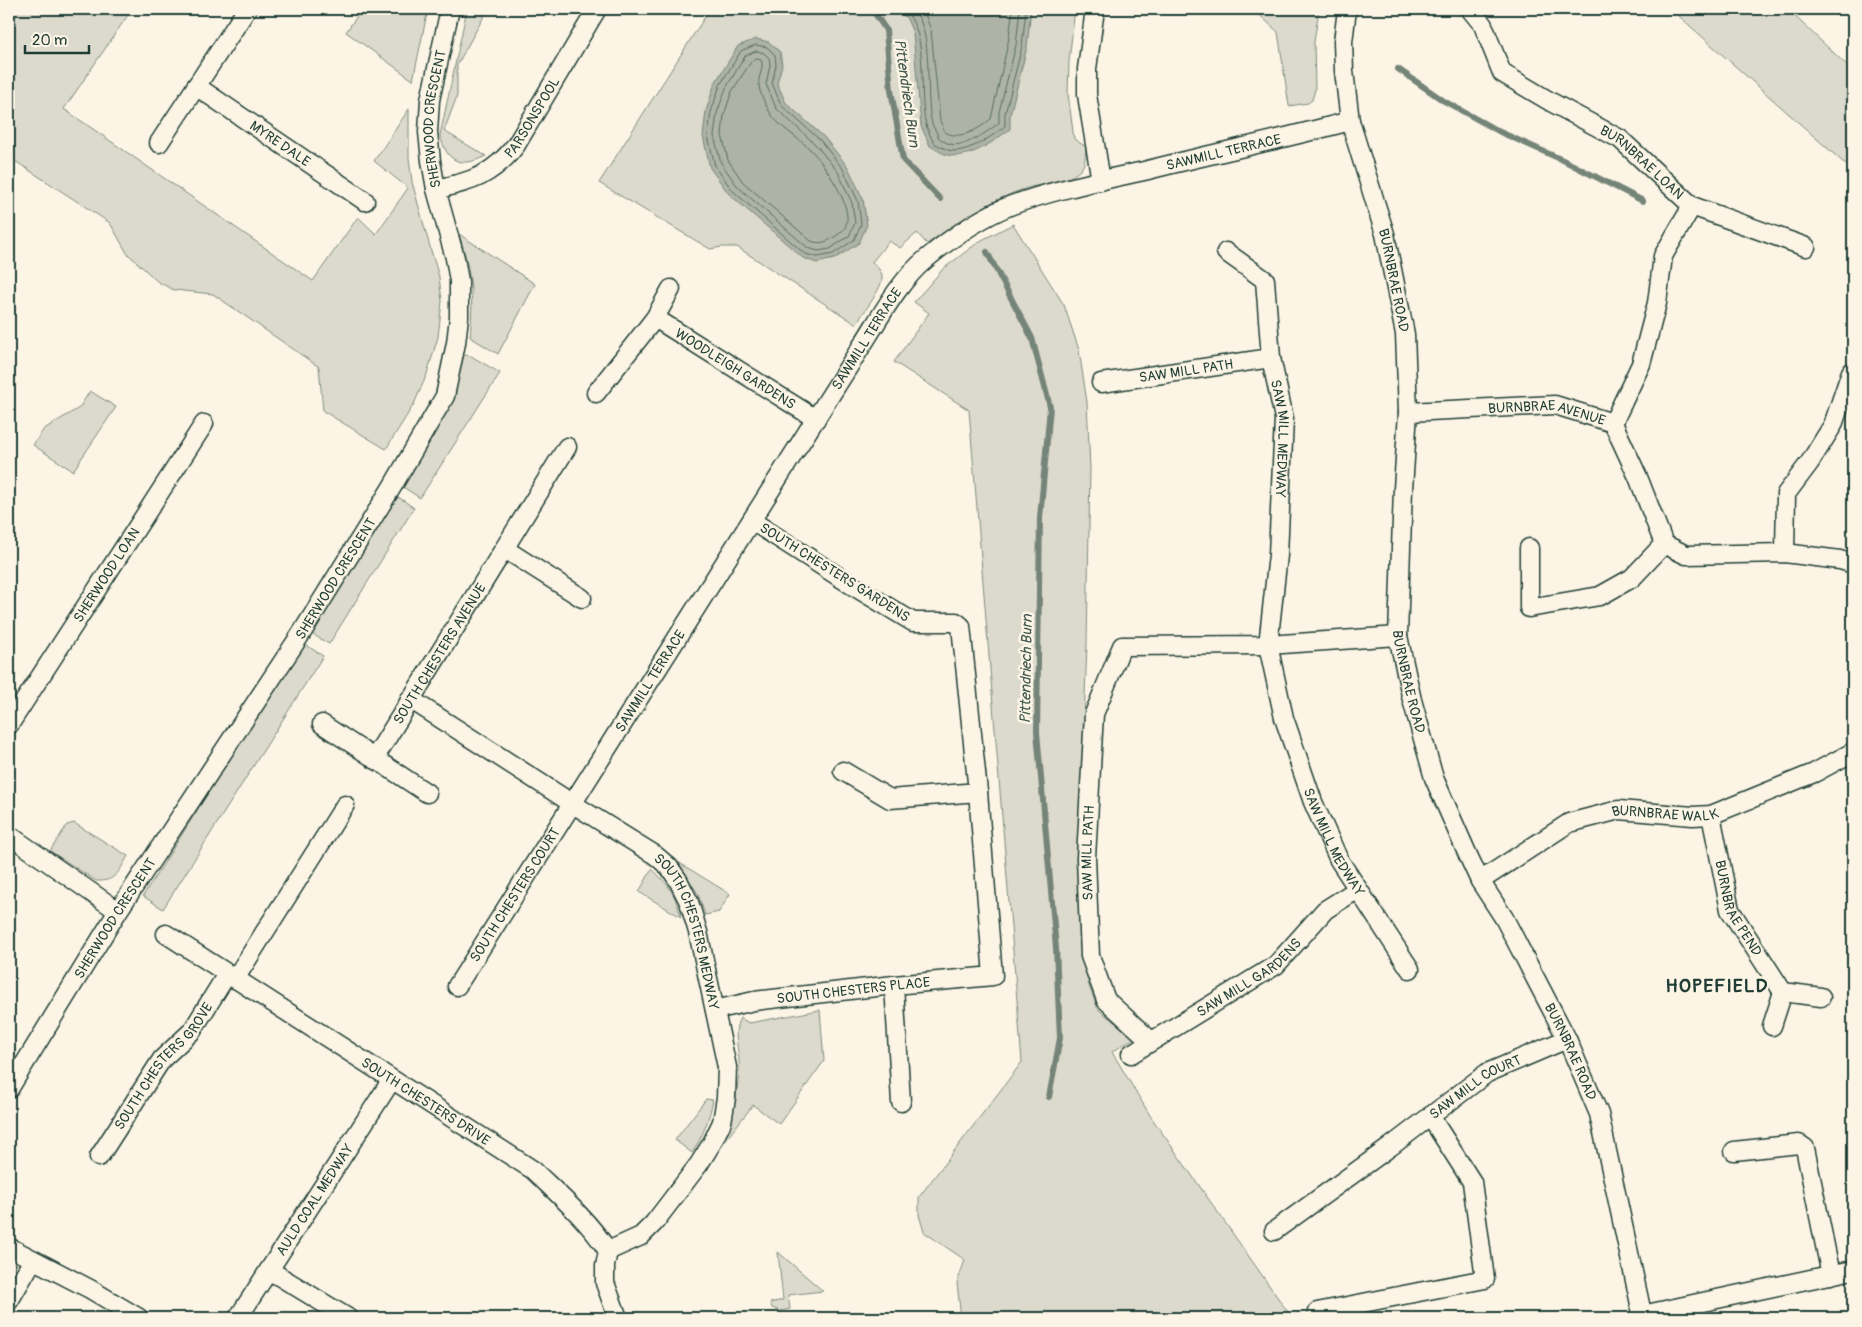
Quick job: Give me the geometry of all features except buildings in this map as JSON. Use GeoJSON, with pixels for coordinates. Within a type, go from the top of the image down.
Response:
{"type":"FeatureCollection","features":[{"type":"Feature","properties":{"kind":"street"},"geometry":{"type":"LineString","coordinates":[[159,143],[247,9]]}},
{"type":"Feature","properties":{"kind":"street","name":"SHERWOOD CRESCENT"},"geometry":{"type":"LineString","coordinates":[[9,1088],[118,911],[301,634],[392,487],[445,396],[456,343],[459,317],[459,281],[455,258],[436,190],[430,161],[428,132],[430,100],[450,9]]}},
{"type":"Feature","properties":{"kind":"street","name":"PARSONSPOOL"},"geometry":{"type":"LineString","coordinates":[[436,190],[474,179],[492,170],[505,160],[597,9]]}},
{"type":"Feature","properties":{"kind":"street"},"geometry":{"type":"LineString","coordinates":[[1094,9],[1087,69],[1087,95],[1101,181]]}},
{"type":"Feature","properties":{"kind":"street","name":"BURNBRAE ROAD"},"geometry":{"type":"LineString","coordinates":[[1347,9],[1344,71],[1350,121],[1385,234],[1404,334],[1408,412],[1403,490],[1398,636],[1412,700],[1434,778],[1480,881],[1504,918],[1567,1039],[1598,1114],[1643,1317]]}},
{"type":"Feature","properties":{"kind":"street","name":"BURNBRAE LOAN"},"geometry":{"type":"LineString","coordinates":[[1470,9],[1483,25],[1502,73],[1620,139],[1692,206],[1663,256],[1657,303],[1641,364],[1614,423]]}},
{"type":"Feature","properties":{"kind":"street","name":"MYRE DALE"},"geometry":{"type":"LineString","coordinates":[[196,86],[365,201]]}},
{"type":"Feature","properties":{"kind":"street","name":"SAWMILL TERRACE"},"geometry":{"type":"LineString","coordinates":[[573,804],[893,297],[924,260],[982,220],[1012,206],[1101,181],[1350,121]]}},
{"type":"Feature","properties":{"kind":"street"},"geometry":{"type":"LineString","coordinates":[[1692,206],[1806,247]]}},
{"type":"Feature","properties":{"kind":"street","name":"SAW MILL MEDWAY"},"geometry":{"type":"LineString","coordinates":[[1226,252],[1265,280],[1271,358],[1284,418],[1278,556],[1268,645],[1284,718],[1313,802],[1339,860],[1410,968]]}},
{"type":"Feature","properties":{"kind":"street"},"geometry":{"type":"LineString","coordinates":[[596,393],[655,318],[671,289]]}},
{"type":"Feature","properties":{"kind":"street","name":"WOODLEIGH GARDENS"},"geometry":{"type":"LineString","coordinates":[[655,318],[816,419]]}},
{"type":"Feature","properties":{"kind":"street","name":"SAW MILL PATH"},"geometry":{"type":"LineString","coordinates":[[1101,383],[1271,358]]}},
{"type":"Feature","properties":{"kind":"street"},"geometry":{"type":"LineString","coordinates":[[1785,553],[1786,494],[1810,462],[1848,396],[1851,372]]}},
{"type":"Feature","properties":{"kind":"street","name":"BURNBRAE AVENUE"},"geometry":{"type":"LineString","coordinates":[[1408,412],[1555,405],[1614,423],[1638,477],[1664,544]]}},
{"type":"Feature","properties":{"kind":"street","name":"SHERWOOD LOAN"},"geometry":{"type":"LineString","coordinates":[[9,725],[204,424]]}},
{"type":"Feature","properties":{"kind":"street","name":"SOUTH CHESTERS AVENUE"},"geometry":{"type":"LineString","coordinates":[[374,759],[567,447]]}},
{"type":"Feature","properties":{"kind":"street","name":"SOUTH CHESTERS GARDENS"},"geometry":{"type":"LineString","coordinates":[[752,521],[913,622],[956,622],[961,626],[978,792],[992,976]]}},
{"type":"Feature","properties":{"kind":"street"},"geometry":{"type":"LineString","coordinates":[[1529,548],[1529,608],[1600,596],[1632,578],[1664,544],[1686,555],[1785,553],[1840,560],[1853,564]]}},
{"type":"Feature","properties":{"kind":"street"},"geometry":{"type":"LineString","coordinates":[[505,549],[582,598]]}},
{"type":"Feature","properties":{"kind":"street"},"geometry":{"type":"LineString","coordinates":[[1268,645],[1398,636]]}},
{"type":"Feature","properties":{"kind":"street","name":"SAW MILL PATH"},"geometry":{"type":"LineString","coordinates":[[1152,1042],[1106,1000],[1090,956],[1086,858],[1094,714],[1122,646],[1268,645]]}},
{"type":"Feature","properties":{"kind":"street","name":"SOUTH CHESTERS MEDWAY"},"geometry":{"type":"LineString","coordinates":[[410,699],[655,855],[669,867],[689,902],[698,932],[727,1067],[726,1098],[722,1122],[699,1164],[654,1223],[641,1236],[608,1251]]}},
{"type":"Feature","properties":{"kind":"street"},"geometry":{"type":"LineString","coordinates":[[322,724],[426,793]]}},
{"type":"Feature","properties":{"kind":"street","name":"BURNBRAE WALK"},"geometry":{"type":"LineString","coordinates":[[1480,881],[1569,823],[1619,810],[1693,816],[1711,815],[1852,755]]}},
{"type":"Feature","properties":{"kind":"street"},"geometry":{"type":"LineString","coordinates":[[843,771],[890,799],[978,792]]}},
{"type":"Feature","properties":{"kind":"street","name":"SOUTH CHESTERS COURT"},"geometry":{"type":"LineString","coordinates":[[457,986],[573,804]]}},
{"type":"Feature","properties":{"kind":"street"},"geometry":{"type":"LineString","coordinates":[[231,976],[344,805]]}},
{"type":"Feature","properties":{"kind":"street","name":"BURNBRAE PEND"},"geometry":{"type":"LineString","coordinates":[[1711,815],[1730,910],[1783,992]]}},
{"type":"Feature","properties":{"kind":"street"},"geometry":{"type":"LineString","coordinates":[[9,835],[118,911]]}},
{"type":"Feature","properties":{"kind":"street","name":"SAW MILL GARDENS"},"geometry":{"type":"LineString","coordinates":[[1131,1054],[1276,965],[1325,910],[1358,889]]}},
{"type":"Feature","properties":{"kind":"street","name":"SOUTH CHESTERS DRIVE"},"geometry":{"type":"LineString","coordinates":[[166,934],[391,1081],[533,1170],[580,1216],[598,1236],[608,1251]]}},
{"type":"Feature","properties":{"kind":"street","name":"SOUTH CHESTERS GROVE"},"geometry":{"type":"LineString","coordinates":[[99,1157],[162,1059],[192,1031],[231,976]]}},
{"type":"Feature","properties":{"kind":"street","name":"SOUTH CHESTERS PLACE"},"geometry":{"type":"LineString","coordinates":[[715,1010],[754,1001],[992,976]]}},
{"type":"Feature","properties":{"kind":"street"},"geometry":{"type":"LineString","coordinates":[[894,985],[901,1102]]}},
{"type":"Feature","properties":{"kind":"street"},"geometry":{"type":"LineString","coordinates":[[1772,1026],[1783,992],[1821,997]]}},
{"type":"Feature","properties":{"kind":"street","name":"SAW MILL COURT"},"geometry":{"type":"LineString","coordinates":[[1274,1231],[1390,1147],[1487,1073],[1567,1039]]}},
{"type":"Feature","properties":{"kind":"street","name":"AULD COAL MEDWAY"},"geometry":{"type":"LineString","coordinates":[[238,1318],[391,1081]]}},
{"type":"Feature","properties":{"kind":"street"},"geometry":{"type":"LineString","coordinates":[[1317,1312],[1485,1279],[1472,1182],[1430,1116]]}},
{"type":"Feature","properties":{"kind":"street"},"geometry":{"type":"LineString","coordinates":[[1734,1151],[1799,1144],[1805,1148],[1831,1275]]}},
{"type":"Feature","properties":{"kind":"street"},"geometry":{"type":"LineString","coordinates":[[9,1247],[90,1289],[139,1318]]}},
{"type":"Feature","properties":{"kind":"street"},"geometry":{"type":"LineString","coordinates":[[608,1251],[605,1266],[605,1283],[618,1318]]}},
{"type":"Feature","properties":{"kind":"street"},"geometry":{"type":"LineString","coordinates":[[9,1301],[33,1260]]}},
{"type":"Feature","properties":{"kind":"street"},"geometry":{"type":"LineString","coordinates":[[269,1270],[348,1318]]}},
{"type":"Feature","properties":{"kind":"street"},"geometry":{"type":"LineString","coordinates":[[1643,1317],[1853,1270]]}},
{"type":"Feature","properties":{"kind":"shaded area"},"geometry":{"type":"Polygon","coordinates":[[[9,9],[132,9],[64,109],[313,281],[358,217],[376,234],[408,188],[374,161],[409,109],[409,158],[412,182],[439,277],[442,301],[438,337],[427,374],[414,404],[386,449],[323,411],[319,367],[213,294],[174,290],[158,282],[127,253],[110,223],[9,157],[9,9]]]}},
{"type":"Feature","properties":{"kind":"shaded area"},"geometry":{"type":"Polygon","coordinates":[[[362,9],[373,14],[377,9],[428,9],[413,80],[346,32],[362,9]]]}},
{"type":"Feature","properties":{"kind":"shaded area"},"geometry":{"type":"Polygon","coordinates":[[[467,9],[488,9],[457,65],[457,96],[444,131],[486,156],[469,162],[462,162],[451,157],[440,135],[467,9]]]}},
{"type":"Feature","properties":{"kind":"shaded area"},"geometry":{"type":"Polygon","coordinates":[[[710,9],[1075,9],[1069,61],[1068,94],[1074,139],[1086,147],[1084,164],[1077,173],[1071,176],[1056,182],[1027,188],[987,205],[927,244],[917,233],[900,248],[889,241],[872,262],[882,275],[880,286],[856,324],[737,247],[710,249],[599,183],[710,9]]]}},
{"type":"Feature","properties":{"kind":"shaded area"},"geometry":{"type":"Polygon","coordinates":[[[1253,9],[1319,9],[1314,42],[1315,90],[1312,100],[1308,103],[1289,106],[1278,32],[1253,9]]]}},
{"type":"Feature","properties":{"kind":"shaded area"},"geometry":{"type":"Polygon","coordinates":[[[1671,9],[1787,9],[1853,71],[1853,171],[1671,9]]]}},
{"type":"Feature","properties":{"kind":"shaded area"},"geometry":{"type":"Polygon","coordinates":[[[1013,224],[1064,305],[1079,350],[1087,402],[1090,468],[1087,643],[1078,880],[1080,945],[1089,986],[1098,1009],[1134,1038],[1112,1052],[1151,1117],[1292,1318],[961,1318],[957,1283],[965,1260],[924,1232],[919,1215],[919,1197],[1022,1062],[969,410],[894,362],[929,313],[914,302],[943,269],[980,241],[1013,224]]]}},
{"type":"Feature","properties":{"kind":"shaded area"},"geometry":{"type":"Polygon","coordinates":[[[459,234],[535,284],[498,354],[470,337],[472,309],[470,285],[459,234]]]}},
{"type":"Feature","properties":{"kind":"shaded area"},"geometry":{"type":"Polygon","coordinates":[[[464,355],[471,356],[500,373],[420,498],[403,487],[447,411],[464,355]]]}},
{"type":"Feature","properties":{"kind":"shaded area"},"geometry":{"type":"Polygon","coordinates":[[[90,391],[116,407],[73,471],[33,445],[44,429],[79,408],[90,391]]]}},
{"type":"Feature","properties":{"kind":"shaded area"},"geometry":{"type":"Polygon","coordinates":[[[395,498],[400,498],[414,508],[329,644],[310,633],[395,498]]]}},
{"type":"Feature","properties":{"kind":"shaded area"},"geometry":{"type":"Polygon","coordinates":[[[303,643],[323,656],[163,909],[143,896],[303,643]]]}},
{"type":"Feature","properties":{"kind":"shaded area"},"geometry":{"type":"Polygon","coordinates":[[[74,823],[128,856],[113,877],[108,880],[96,881],[50,851],[67,825],[74,823]]]}},
{"type":"Feature","properties":{"kind":"shaded area"},"geometry":{"type":"Polygon","coordinates":[[[678,862],[730,894],[719,912],[705,915],[698,894],[678,862]]]}},
{"type":"Feature","properties":{"kind":"shaded area"},"geometry":{"type":"Polygon","coordinates":[[[652,869],[671,891],[681,917],[639,892],[652,869]]]}},
{"type":"Feature","properties":{"kind":"shaded area"},"geometry":{"type":"Polygon","coordinates":[[[820,1010],[824,1061],[779,1124],[753,1105],[721,1146],[731,1119],[737,1091],[739,1064],[736,1030],[740,1018],[749,1023],[820,1010]]]}},
{"type":"Feature","properties":{"kind":"shaded area"},"geometry":{"type":"Polygon","coordinates":[[[706,1099],[713,1100],[702,1134],[692,1153],[675,1140],[706,1099]]]}},
{"type":"Feature","properties":{"kind":"shaded area"},"geometry":{"type":"Polygon","coordinates":[[[778,1252],[823,1291],[788,1295],[790,1309],[780,1311],[772,1308],[770,1303],[783,1300],[778,1252]]]}},
{"type":"Feature","properties":{"kind":"water"},"geometry":{"type":"Polygon","coordinates":[[[897,9],[1031,9],[1027,47],[1010,115],[1010,129],[997,139],[965,155],[956,156],[941,153],[930,146],[921,126],[913,33],[907,19],[897,9]]]}},
{"type":"Feature","properties":{"kind":"water"},"geometry":{"type":"Polygon","coordinates":[[[756,39],[769,42],[780,52],[782,65],[777,83],[786,103],[824,137],[848,167],[863,199],[867,225],[859,243],[834,259],[817,263],[803,258],[729,194],[710,168],[703,136],[706,111],[715,83],[738,46],[756,39]]]}},
{"type":"Feature","properties":{"kind":"waterway","name":"Pittendriech Burn"},"geometry":{"type":"LineString","coordinates":[[872,9],[886,30],[891,90],[903,160],[940,199]]}},
{"type":"Feature","properties":{"kind":"waterway"},"geometry":{"type":"LineString","coordinates":[[1398,69],[1444,101],[1500,132],[1565,161],[1643,201]]}},
{"type":"Feature","properties":{"kind":"waterway","name":"Pittendriech Burn"},"geometry":{"type":"LineString","coordinates":[[987,252],[1032,338],[1050,407],[1040,518],[1037,732],[1056,948],[1060,1038],[1049,1097]]}},
{"type":"Feature","properties":{"kind":"district","name":"HOPEFIELD"},"geometry":{"type":"Point","coordinates":[1717,985]}}]}
